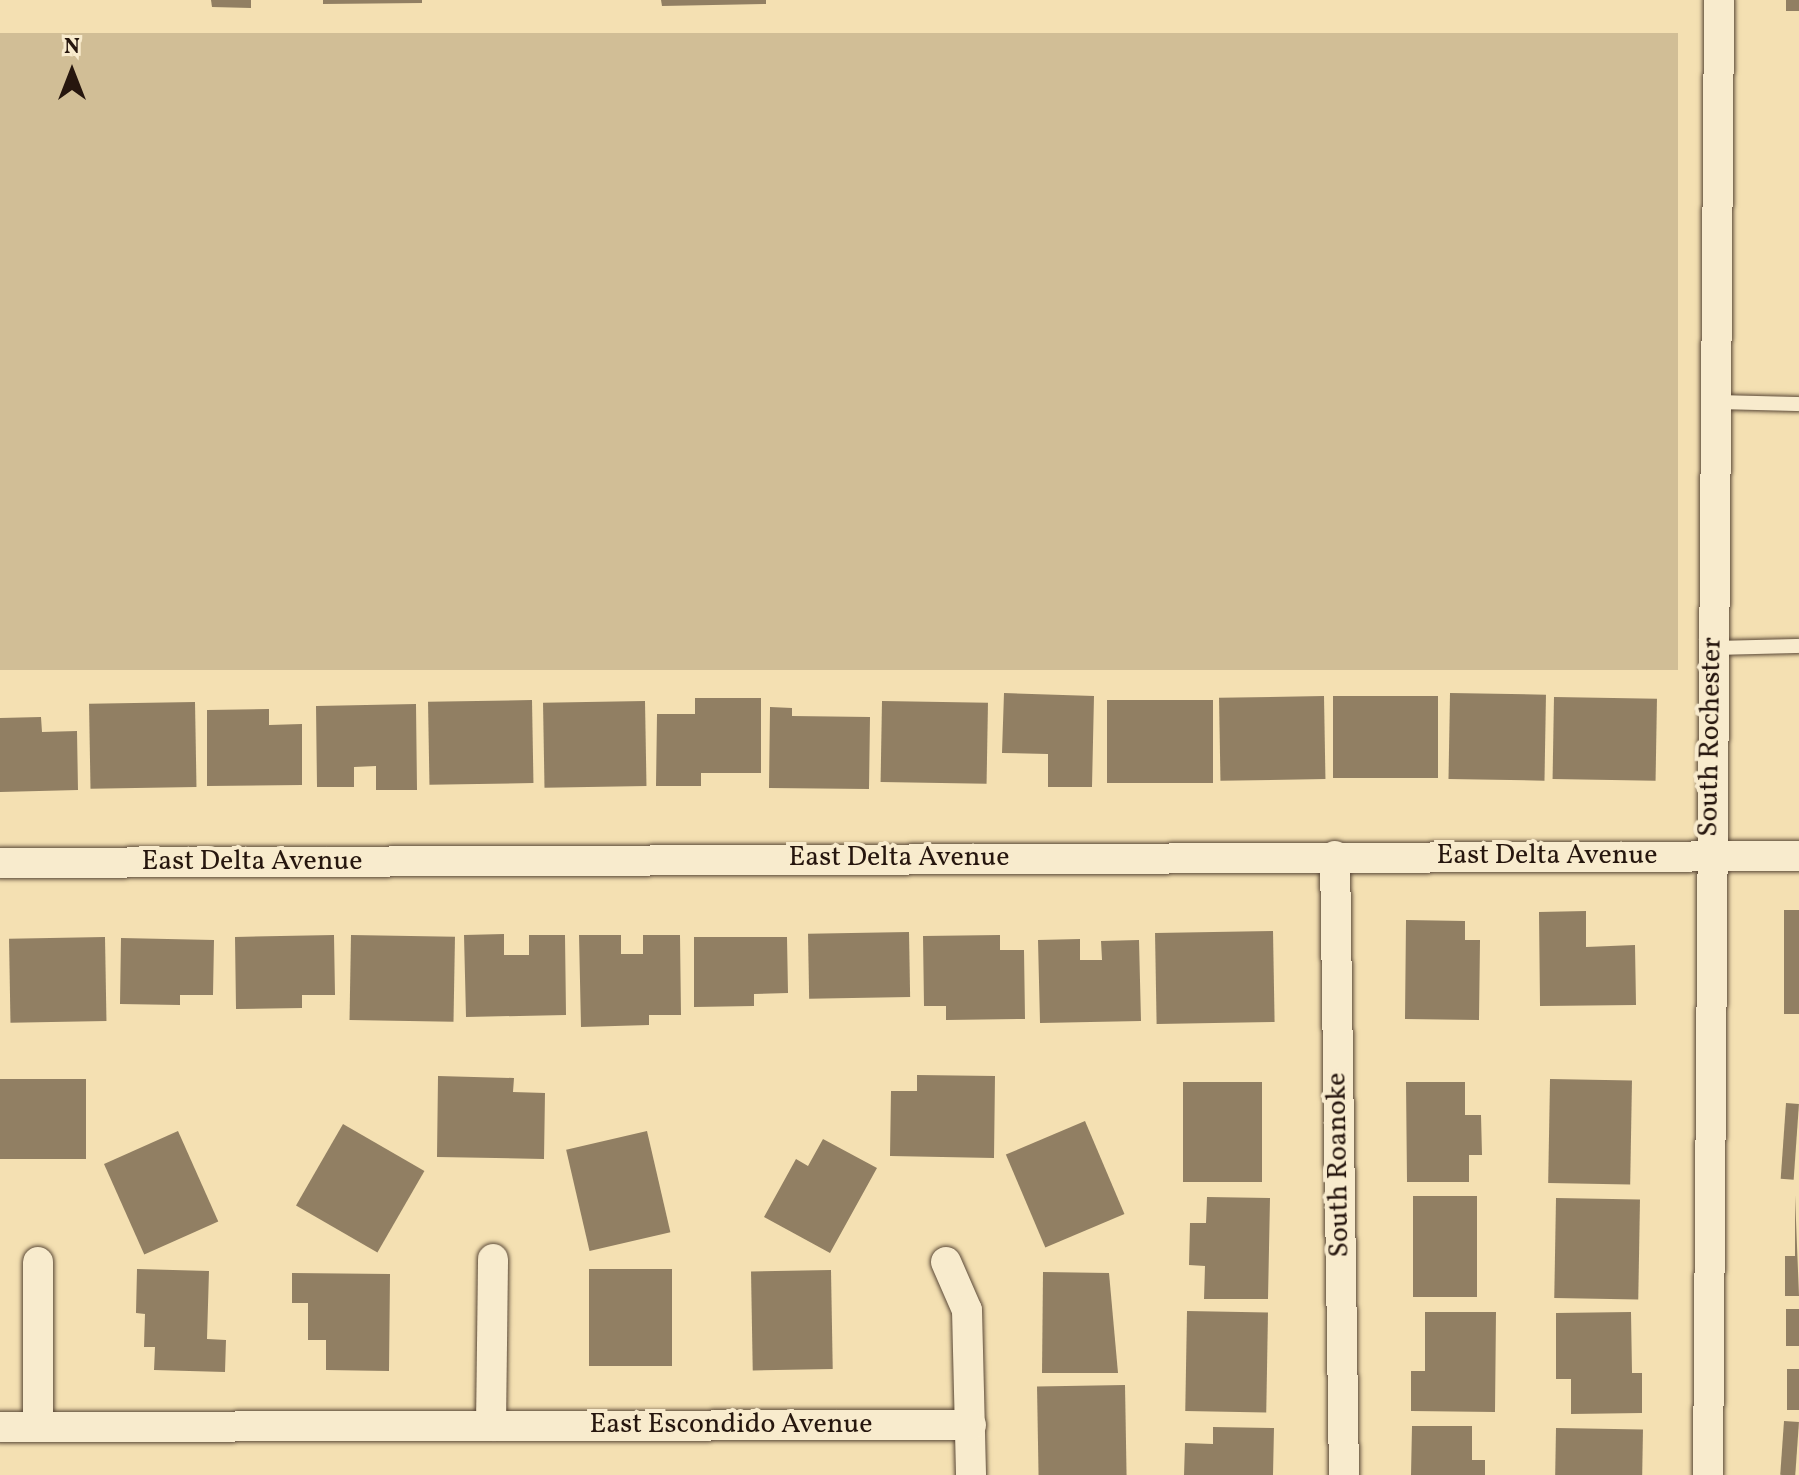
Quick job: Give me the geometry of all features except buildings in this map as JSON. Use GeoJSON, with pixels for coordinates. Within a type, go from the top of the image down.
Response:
{"type":"FeatureCollection","features":[{"type":"Feature","properties":{"kind":"street","name":"South Rochester"},"geometry":{"type":"LineString","coordinates":[[1708,1475],[1710,856],[1719,0]]}},
{"type":"Feature","properties":{"kind":"street","name":"South Roanoke"},"geometry":{"type":"LineString","coordinates":[[1335,856],[1344,1475]]}},
{"type":"Feature","properties":{"kind":"street","name":"East Delta Avenue"},"geometry":{"type":"LineString","coordinates":[[0,863],[1799,856]]}},
{"type":"Feature","properties":{"kind":"street"},"geometry":{"type":"LineString","coordinates":[[491,1426],[493,1259]]}},
{"type":"Feature","properties":{"kind":"street"},"geometry":{"type":"LineString","coordinates":[[38,1262],[38,1427]]}},
{"type":"Feature","properties":{"kind":"street"},"geometry":{"type":"LineString","coordinates":[[946,1262],[967,1310],[971,1475]]}},
{"type":"Feature","properties":{"kind":"street","name":"East Escondido Avenue"},"geometry":{"type":"LineString","coordinates":[[0,1427],[971,1425]]}},
{"type":"Feature","properties":{"kind":"lane"},"geometry":{"type":"LineString","coordinates":[[1714,402],[1799,404]]}},
{"type":"Feature","properties":{"kind":"lane"},"geometry":{"type":"LineString","coordinates":[[1712,648],[1799,646]]}},
{"type":"Feature","properties":{"kind":"shaded area"},"geometry":{"type":"Polygon","coordinates":[[[0,33],[1678,33],[1678,670],[0,670],[0,33]]]}}]}
